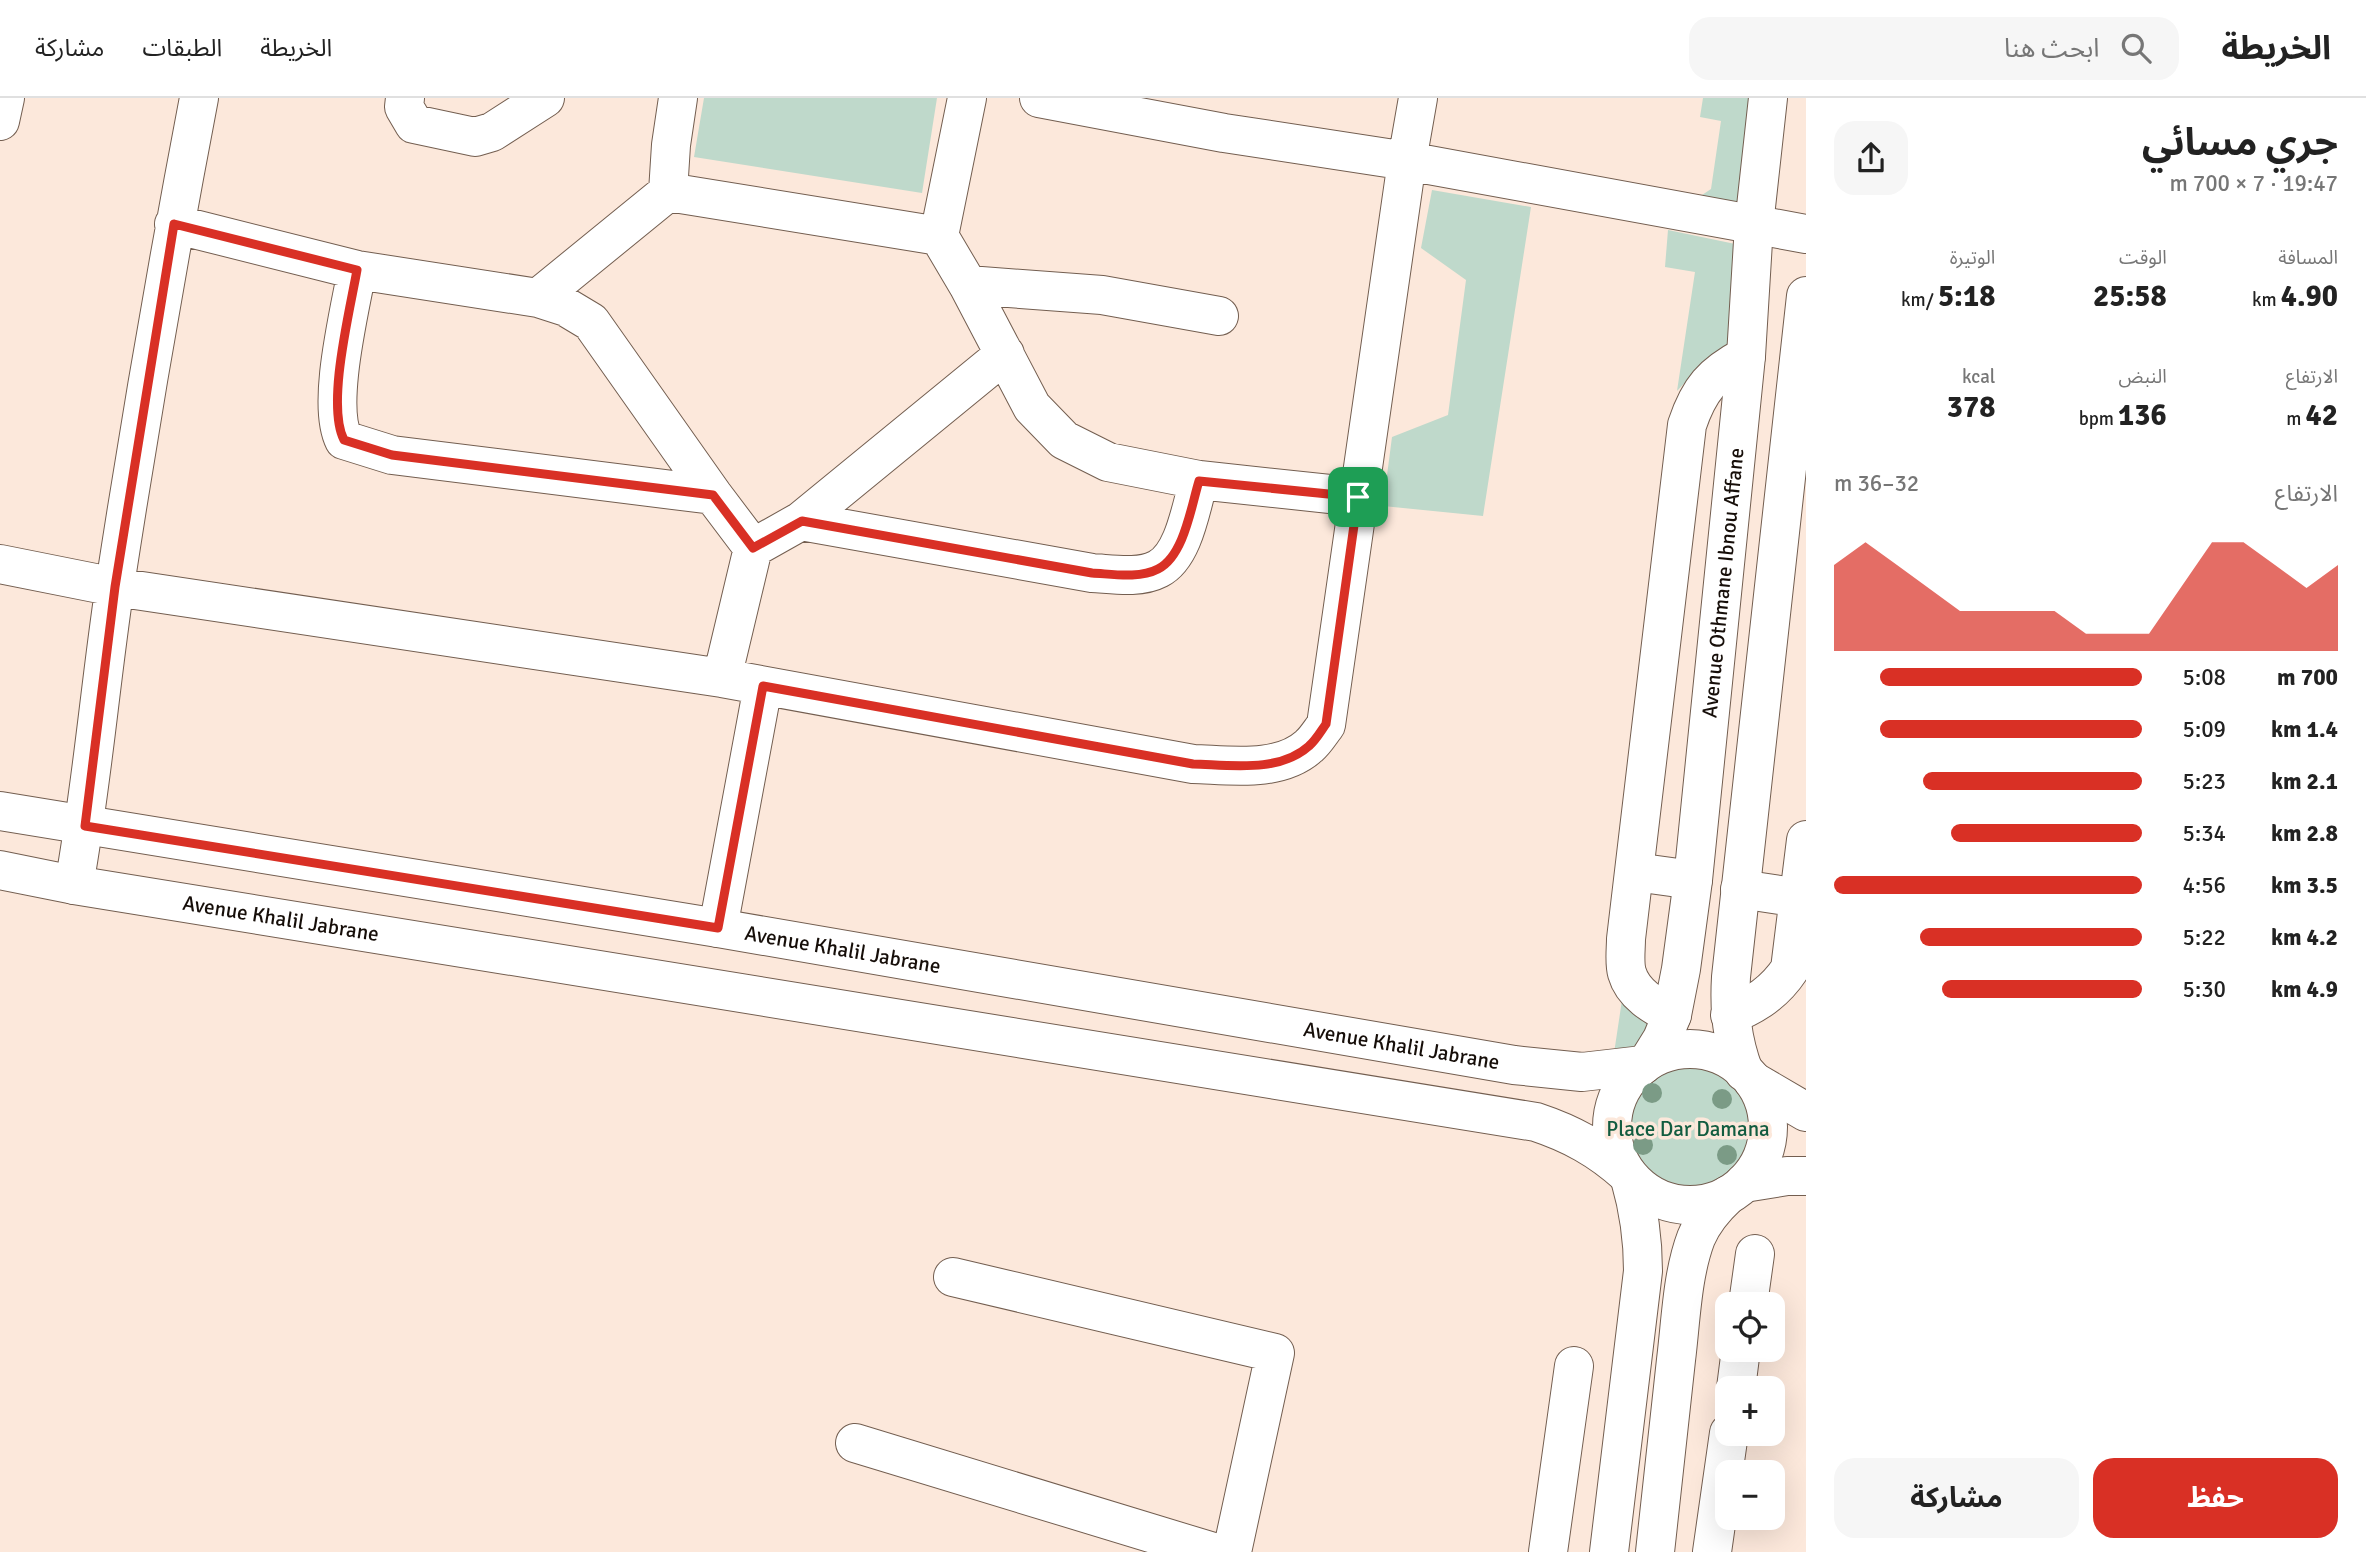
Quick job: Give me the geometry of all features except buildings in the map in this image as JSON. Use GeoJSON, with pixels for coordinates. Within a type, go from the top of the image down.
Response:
{"type":"FeatureCollection","features":[{"type":"Feature","properties":{"kind":"street"},"geometry":{"type":"LineString","coordinates":[[74,885],[85,826],[115,587],[174,224],[199,98]]}},
{"type":"Feature","properties":{"kind":"street"},"geometry":{"type":"LineString","coordinates":[[405,98],[404,107],[414,124],[475,137],[492,132],[545,98]]}},
{"type":"Feature","properties":{"kind":"street"},"geometry":{"type":"LineString","coordinates":[[538,298],[668,192],[678,98]]}},
{"type":"Feature","properties":{"kind":"street"},"geometry":{"type":"LineString","coordinates":[[967,98],[939,236],[1032,407],[1064,440],[1108,462],[1199,481],[1358,497]]}},
{"type":"Feature","properties":{"kind":"street"},"geometry":{"type":"LineString","coordinates":[[1039,98],[1224,133],[1407,161],[1806,234]]}},
{"type":"Feature","properties":{"kind":"street"},"geometry":{"type":"LineString","coordinates":[[0,564],[115,587],[722,678],[1193,764],[1258,766],[1286,759],[1309,747],[1326,724],[1418,98]]}},
{"type":"Feature","properties":{"kind":"street","name":"Avenue Othmane Ibnou Affane"},"geometry":{"type":"LineString","coordinates":[[1646,1062],[1662,1039],[1672,1015],[1693,880],[1746,356],[1754,225],[1768,98]]}},
{"type":"Feature","properties":{"kind":"street"},"geometry":{"type":"LineString","coordinates":[[668,192],[939,236]]}},
{"type":"Feature","properties":{"kind":"street"},"geometry":{"type":"LineString","coordinates":[[174,224],[357,270],[538,298],[566,307],[591,321],[753,548]]}},
{"type":"Feature","properties":{"kind":"street"},"geometry":{"type":"LineString","coordinates":[[357,270],[341,359],[338,397],[339,430],[344,440],[392,455],[713,495]]}},
{"type":"Feature","properties":{"kind":"street"},"geometry":{"type":"LineString","coordinates":[[968,285],[1102,295],[1219,316]]}},
{"type":"Feature","properties":{"kind":"street"},"geometry":{"type":"LineString","coordinates":[[1655,1552],[1682,1303],[1690,1259],[1697,1237],[1715,1207],[1756,1169],[1768,1134],[1765,1107],[1737,1054],[1730,1015],[1731,987],[1740,890],[1802,368],[1806,296]]}},
{"type":"Feature","properties":{"kind":"street"},"geometry":{"type":"LineString","coordinates":[[722,678],[753,548],[802,521],[1005,354]]}},
{"type":"Feature","properties":{"kind":"street"},"geometry":{"type":"LineString","coordinates":[[1672,1015],[1650,1005],[1634,987],[1626,972],[1626,939],[1686,425],[1694,402],[1707,383],[1725,367],[1746,356]]}},
{"type":"Feature","properties":{"kind":"street"},"geometry":{"type":"LineString","coordinates":[[802,521],[1092,573],[1133,575],[1158,569],[1178,550],[1199,481]]}},
{"type":"Feature","properties":{"kind":"street"},"geometry":{"type":"LineString","coordinates":[[718,928],[763,686]]}},
{"type":"Feature","properties":{"kind":"street","name":"Avenue Khalil Jabrane"},"geometry":{"type":"LineString","coordinates":[[0,811],[718,928],[1514,1065],[1582,1072],[1646,1062]]}},
{"type":"Feature","properties":{"kind":"street"},"geometry":{"type":"LineString","coordinates":[[1730,1015],[1753,1006],[1780,984],[1790,969],[1802,898],[1806,840]]}},
{"type":"Feature","properties":{"kind":"street","name":"Avenue Khalil Jabrane"},"geometry":{"type":"LineString","coordinates":[[0,870],[74,885],[1536,1122],[1566,1132],[1588,1144],[1608,1157],[1628,1176]]}},
{"type":"Feature","properties":{"kind":"street"},"geometry":{"type":"LineString","coordinates":[[1635,872],[1693,880]]}},
{"type":"Feature","properties":{"kind":"street"},"geometry":{"type":"LineString","coordinates":[[1740,890],[1802,898]]}},
{"type":"Feature","properties":{"kind":"street"},"geometry":{"type":"LineString","coordinates":[[1609,1552],[1643,1271],[1639,1209],[1628,1176],[1616,1156],[1611,1136],[1612,1115],[1618,1096],[1629,1078],[1646,1062],[1665,1053],[1699,1050],[1731,1061],[1749,1077],[1806,1112]]}},
{"type":"Feature","properties":{"kind":"street"},"geometry":{"type":"LineString","coordinates":[[1628,1176],[1651,1195],[1676,1204],[1694,1206],[1712,1202],[1736,1189],[1787,1176],[1806,1176]]}},
{"type":"Feature","properties":{"kind":"street"},"geometry":{"type":"LineString","coordinates":[[1750,1292],[1755,1254]]}},
{"type":"Feature","properties":{"kind":"street"},"geometry":{"type":"LineString","coordinates":[[953,1277],[1275,1353],[1232,1552]]}},
{"type":"Feature","properties":{"kind":"street"},"geometry":{"type":"LineString","coordinates":[[1548,1552],[1574,1366]]}},
{"type":"Feature","properties":{"kind":"street"},"geometry":{"type":"LineString","coordinates":[[855,1443],[1213,1552]]}},
{"type":"Feature","properties":{"kind":"street"},"geometry":{"type":"LineString","coordinates":[[1712,1552],[1727,1446]]}},
{"type":"Feature","properties":{"kind":"green space"},"geometry":{"type":"Polygon","coordinates":[[[704,98],[937,98],[922,193],[694,157],[704,98]]]}},
{"type":"Feature","properties":{"kind":"green space"},"geometry":{"type":"Polygon","coordinates":[[[1703,98],[1749,98],[1742,203],[1699,197],[1711,189],[1721,121],[1700,117],[1703,98]]]}},
{"type":"Feature","properties":{"kind":"green space"},"geometry":{"type":"Polygon","coordinates":[[[1432,190],[1531,207],[1483,516],[1383,506],[1392,437],[1448,415],[1466,280],[1421,248],[1432,190]]]}},
{"type":"Feature","properties":{"kind":"green space"},"geometry":{"type":"Polygon","coordinates":[[[1668,230],[1740,245],[1731,344],[1694,373],[1677,391],[1695,272],[1665,267],[1668,230]]]}},
{"type":"Feature","properties":{"kind":"green space"},"geometry":{"type":"Polygon","coordinates":[[[1622,1000],[1653,1020],[1647,1045],[1613,1060],[1622,1000]]]}},
{"type":"Feature","properties":{"kind":"green space","name":"Place Dar Damana"},"geometry":{"type":"Polygon","coordinates":[[[1689,1060],[1715,1065],[1737,1080],[1752,1102],[1757,1128],[1752,1154],[1737,1176],[1715,1191],[1689,1196],[1663,1191],[1641,1176],[1626,1154],[1621,1128],[1626,1102],[1641,1080],[1663,1065],[1689,1060]]]}},
{"type":"Feature","properties":{"kind":"route"},"geometry":{"type":"LineString","coordinates":[[174,224],[357,270],[341,359],[338,397],[339,430],[344,440],[392,455],[713,495],[753,548],[802,521],[1092,573],[1133,575],[1158,569],[1178,550],[1199,481],[1358,497],[1326,724],[1309,747],[1286,759],[1258,766],[1193,764],[763,686],[718,928],[85,826],[115,587],[174,224]]}}]}
